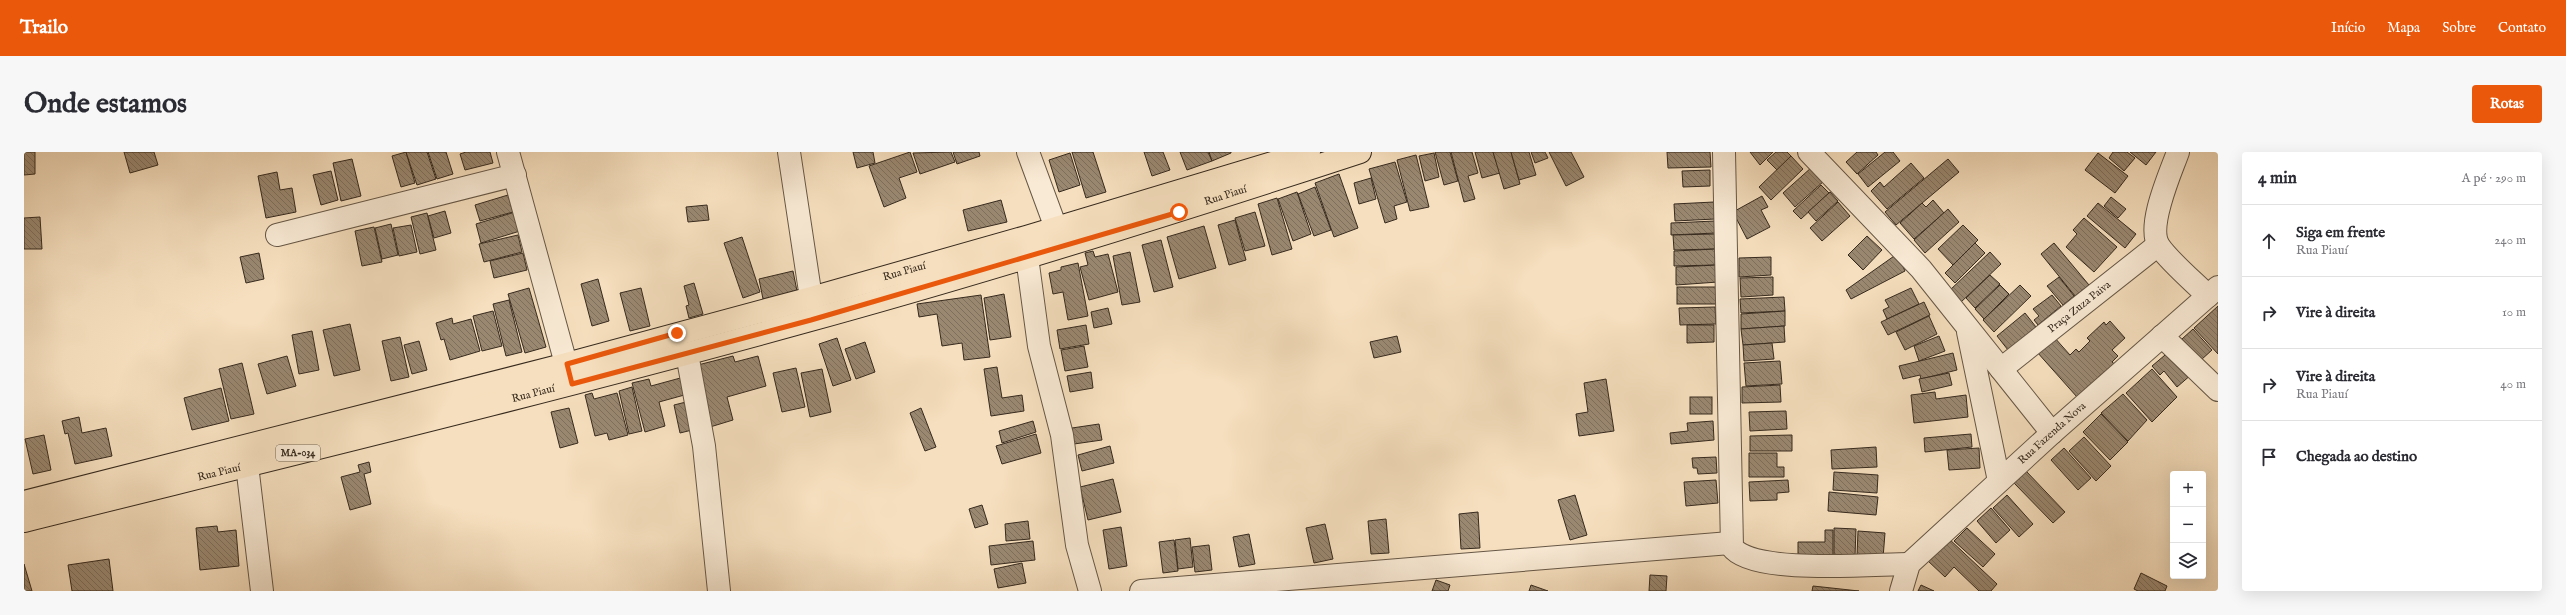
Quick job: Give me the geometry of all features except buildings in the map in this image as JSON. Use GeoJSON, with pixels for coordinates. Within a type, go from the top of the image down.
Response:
{"type":"FeatureCollection","features":[{"type":"Feature","properties":{"kind":"main road","name":"Rua Piauí"},"geometry":{"type":"LineString","coordinates":[[24,521],[247,466],[570,374],[811,298],[1056,228],[1309,152]]}},
{"type":"Feature","properties":{"kind":"main road","name":"Rua Piauí"},"geometry":{"type":"LineString","coordinates":[[570,374],[687,354],[1179,212],[1360,152]]}},
{"type":"Feature","properties":{"kind":"main road","name":"MA-034"},"geometry":{"type":"LineString","coordinates":[[24,502],[570,374]]}},
{"type":"Feature","properties":{"kind":"street"},"geometry":{"type":"LineString","coordinates":[[508,152],[516,175],[570,374]]}},
{"type":"Feature","properties":{"kind":"street"},"geometry":{"type":"LineString","coordinates":[[789,152],[811,298]]}},
{"type":"Feature","properties":{"kind":"street"},"geometry":{"type":"LineString","coordinates":[[1028,152],[1056,228]]}},
{"type":"Feature","properties":{"kind":"street"},"geometry":{"type":"LineString","coordinates":[[1724,152],[1730,543],[1736,553],[1742,557],[1764,563],[1818,566],[1909,564],[1901,591]]}},
{"type":"Feature","properties":{"kind":"street"},"geometry":{"type":"LineString","coordinates":[[1809,152],[1921,269],[1968,330],[2052,433]]}},
{"type":"Feature","properties":{"kind":"street"},"geometry":{"type":"LineString","coordinates":[[2178,152],[2158,212],[2155,230],[2158,245],[2213,291]]}},
{"type":"Feature","properties":{"kind":"street"},"geometry":{"type":"LineString","coordinates":[[277,235],[516,175]]}},
{"type":"Feature","properties":{"kind":"street","name":"Praça Zuza Paiva"},"geometry":{"type":"LineString","coordinates":[[2001,369],[2158,245]]}},
{"type":"Feature","properties":{"kind":"street"},"geometry":{"type":"LineString","coordinates":[[1027,257],[1039,346],[1062,435],[1077,545],[1090,591]]}},
{"type":"Feature","properties":{"kind":"street","name":"Rua Fazenda Nova"},"geometry":{"type":"LineString","coordinates":[[1909,564],[2052,433],[2213,291]]}},
{"type":"Feature","properties":{"kind":"street"},"geometry":{"type":"LineString","coordinates":[[1968,330],[2000,481]]}},
{"type":"Feature","properties":{"kind":"street"},"geometry":{"type":"LineString","coordinates":[[2162,336],[2218,390]]}},
{"type":"Feature","properties":{"kind":"street"},"geometry":{"type":"LineString","coordinates":[[687,354],[704,446],[719,591]]}},
{"type":"Feature","properties":{"kind":"street"},"geometry":{"type":"LineString","coordinates":[[247,466],[262,591]]}},
{"type":"Feature","properties":{"kind":"street"},"geometry":{"type":"LineString","coordinates":[[1141,591],[1730,543]]}},
{"type":"Feature","properties":{"kind":"route"},"geometry":{"type":"LineString","coordinates":[[677,333],[567,364],[572,384],[811,320],[1179,212]]}}]}
